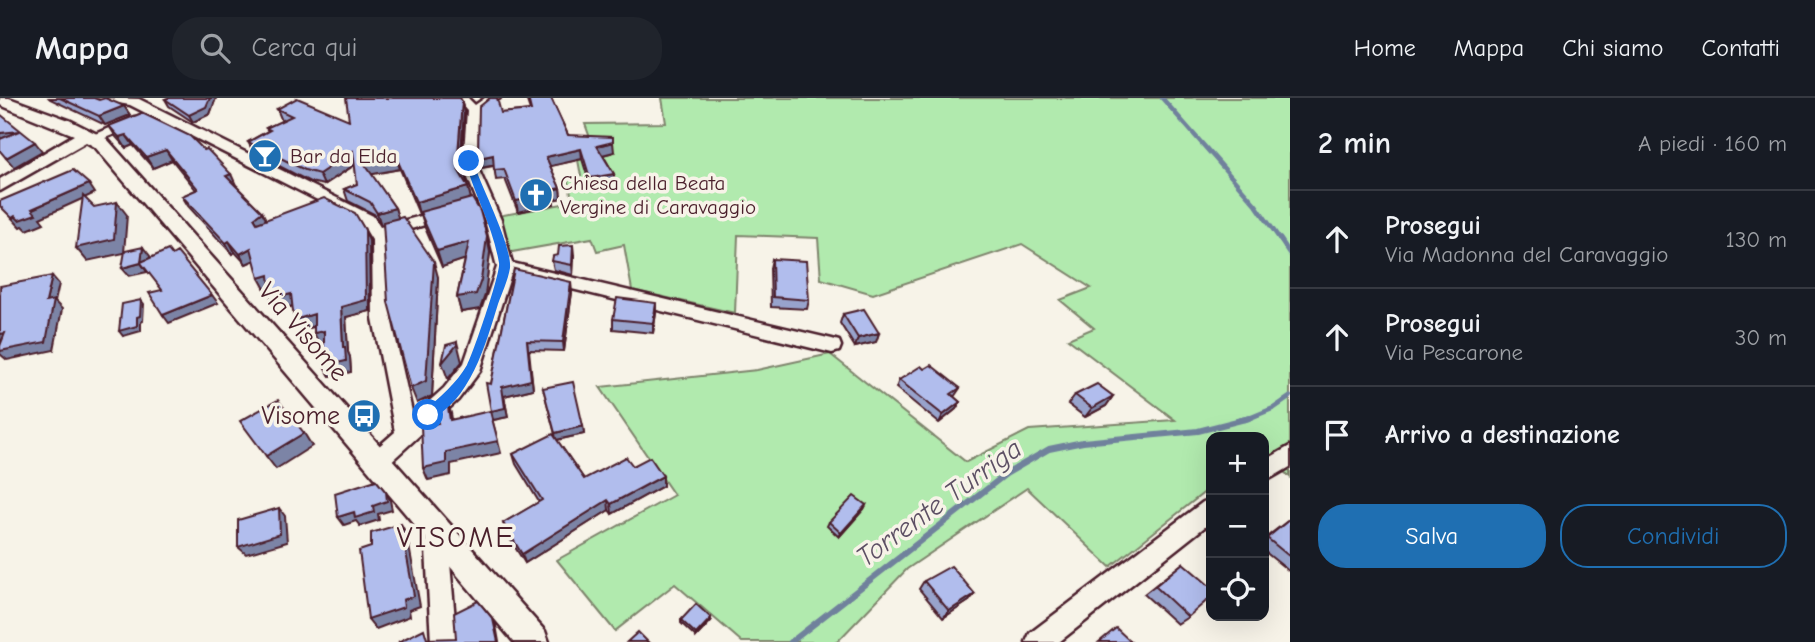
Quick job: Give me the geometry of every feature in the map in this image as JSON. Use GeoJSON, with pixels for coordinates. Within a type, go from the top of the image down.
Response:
{"type":"FeatureCollection","features":[{"type":"Feature","properties":{"kind":"street"},"geometry":{"type":"LineString","coordinates":[[0,100],[9,98]]}},
{"type":"Feature","properties":{"kind":"street"},"geometry":{"type":"LineString","coordinates":[[111,98],[134,102],[368,219],[380,240],[382,318],[406,434]]}},
{"type":"Feature","properties":{"kind":"street"},"geometry":{"type":"LineString","coordinates":[[461,98],[474,111]]}},
{"type":"Feature","properties":{"kind":"street"},"geometry":{"type":"LineString","coordinates":[[378,460],[451,394],[473,366],[505,267],[493,220],[475,204],[469,161],[471,114],[494,98]]}},
{"type":"Feature","properties":{"kind":"street","name":"Via Visome"},"geometry":{"type":"LineString","coordinates":[[0,100],[90,136],[101,143],[534,642]]}},
{"type":"Feature","properties":{"kind":"street"},"geometry":{"type":"LineString","coordinates":[[0,186],[90,136],[154,113]]}},
{"type":"Feature","properties":{"kind":"street"},"geometry":{"type":"LineString","coordinates":[[376,234],[475,204]]}},
{"type":"Feature","properties":{"kind":"street"},"geometry":{"type":"LineString","coordinates":[[505,267],[832,346]]}},
{"type":"Feature","properties":{"kind":"street"},"geometry":{"type":"LineString","coordinates":[[1269,470],[1290,455]]}},
{"type":"Feature","properties":{"kind":"street"},"geometry":{"type":"LineString","coordinates":[[1040,642],[1206,513]]}},
{"type":"Feature","properties":{"kind":"street"},"geometry":{"type":"LineString","coordinates":[[436,530],[444,642]]}},
{"type":"Feature","properties":{"kind":"green space"},"geometry":{"type":"Polygon","coordinates":[[[662,98],[1290,98],[1290,477],[1269,459],[1269,432],[1206,432],[1206,491],[1110,567],[1027,488],[907,569],[837,642],[742,642],[675,584],[615,631],[557,560],[674,495],[600,387],[757,370],[830,354],[966,462],[1029,430],[1175,420],[1068,339],[1094,328],[1060,300],[1091,288],[1022,244],[873,294],[821,279],[818,238],[738,235],[735,313],[632,290],[624,245],[597,251],[592,238],[506,253],[493,217],[573,202],[567,178],[581,176],[578,160],[593,146],[585,124],[666,123],[662,98]]]}},
{"type":"Feature","properties":{"kind":"building"},"geometry":{"type":"Polygon","coordinates":[[[60,98],[105,98],[124,106],[99,116],[60,98]]]}},
{"type":"Feature","properties":{"kind":"building"},"geometry":{"type":"Polygon","coordinates":[[[210,98],[206,107],[189,115],[165,99],[210,98]]]}},
{"type":"Feature","properties":{"kind":"building"},"geometry":{"type":"Polygon","coordinates":[[[297,98],[349,120],[346,98],[460,98],[462,101],[458,154],[464,171],[459,171],[468,187],[416,202],[396,157],[364,163],[395,208],[377,213],[370,202],[344,189],[357,184],[353,151],[319,174],[305,170],[248,142],[270,130],[266,128],[292,116],[277,109],[297,98]]]}},
{"type":"Feature","properties":{"kind":"building"},"geometry":{"type":"Polygon","coordinates":[[[490,98],[497,98],[501,113],[531,110],[528,98],[551,98],[568,135],[613,137],[613,142],[597,146],[614,174],[590,178],[581,149],[546,157],[560,188],[551,190],[553,194],[516,201],[504,169],[494,170],[493,155],[479,158],[478,155],[479,107],[490,98]]]}},
{"type":"Feature","properties":{"kind":"building"},"geometry":{"type":"Polygon","coordinates":[[[142,113],[190,136],[204,150],[207,149],[231,174],[226,176],[262,212],[254,218],[257,223],[324,198],[355,213],[365,230],[366,300],[341,307],[346,361],[324,366],[324,331],[314,333],[314,314],[294,320],[291,294],[271,299],[269,275],[259,278],[251,248],[240,254],[229,241],[226,243],[182,196],[198,189],[166,150],[146,157],[126,135],[119,137],[109,126],[142,113]]]}},
{"type":"Feature","properties":{"kind":"building"},"geometry":{"type":"Polygon","coordinates":[[[0,114],[35,142],[6,158],[0,151],[0,139],[20,131],[0,133],[0,114]]]}},
{"type":"Feature","properties":{"kind":"building"},"geometry":{"type":"Polygon","coordinates":[[[73,170],[89,184],[32,209],[36,214],[19,220],[15,216],[12,218],[0,206],[0,201],[73,170]]]}},
{"type":"Feature","properties":{"kind":"building"},"geometry":{"type":"Polygon","coordinates":[[[83,196],[94,207],[117,202],[114,239],[76,248],[83,196]]]}},
{"type":"Feature","properties":{"kind":"building"},"geometry":{"type":"Polygon","coordinates":[[[472,198],[480,211],[487,237],[481,280],[476,294],[457,297],[469,242],[437,251],[420,212],[472,198]]]}},
{"type":"Feature","properties":{"kind":"building"},"geometry":{"type":"Polygon","coordinates":[[[403,217],[434,262],[426,381],[411,388],[388,302],[383,222],[403,217]]]}},
{"type":"Feature","properties":{"kind":"building"},"geometry":{"type":"Polygon","coordinates":[[[573,245],[572,265],[552,261],[553,256],[558,255],[559,246],[573,245]]]}},
{"type":"Feature","properties":{"kind":"building"},"geometry":{"type":"Polygon","coordinates":[[[143,247],[141,262],[168,250],[172,255],[177,252],[212,295],[163,315],[149,293],[162,290],[141,263],[122,268],[125,251],[143,247]]]}},
{"type":"Feature","properties":{"kind":"building"},"geometry":{"type":"Polygon","coordinates":[[[772,259],[806,261],[809,300],[773,297],[772,259]]]}},
{"type":"Feature","properties":{"kind":"building"},"geometry":{"type":"Polygon","coordinates":[[[514,269],[571,282],[563,342],[527,341],[531,380],[502,387],[505,408],[491,411],[486,383],[491,384],[514,269]]]}},
{"type":"Feature","properties":{"kind":"building"},"geometry":{"type":"Polygon","coordinates":[[[52,276],[46,302],[54,300],[46,342],[0,351],[5,333],[0,334],[0,286],[52,276]]]}},
{"type":"Feature","properties":{"kind":"building"},"geometry":{"type":"Polygon","coordinates":[[[617,298],[656,303],[653,323],[613,319],[617,298]]]}},
{"type":"Feature","properties":{"kind":"building"},"geometry":{"type":"Polygon","coordinates":[[[141,300],[137,326],[119,331],[122,304],[141,300]]]}},
{"type":"Feature","properties":{"kind":"building"},"geometry":{"type":"Polygon","coordinates":[[[864,309],[879,333],[858,338],[843,314],[864,309]]]}},
{"type":"Feature","properties":{"kind":"building"},"geometry":{"type":"Polygon","coordinates":[[[457,342],[457,345],[442,363],[446,345],[457,342]]]}},
{"type":"Feature","properties":{"kind":"building"},"geometry":{"type":"Polygon","coordinates":[[[931,365],[960,388],[951,394],[960,402],[943,415],[899,380],[921,366],[924,369],[931,365]]]}},
{"type":"Feature","properties":{"kind":"building"},"geometry":{"type":"Polygon","coordinates":[[[573,382],[583,426],[555,433],[543,388],[573,382]]]}},
{"type":"Feature","properties":{"kind":"building"},"geometry":{"type":"Polygon","coordinates":[[[1097,384],[1113,396],[1092,408],[1075,395],[1097,384]]]}},
{"type":"Feature","properties":{"kind":"building"},"geometry":{"type":"Polygon","coordinates":[[[278,400],[304,433],[266,456],[240,421],[278,400]]]}},
{"type":"Feature","properties":{"kind":"building"},"geometry":{"type":"Polygon","coordinates":[[[443,401],[447,401],[450,420],[490,411],[498,441],[446,452],[446,463],[423,468],[421,426],[438,423],[433,410],[443,401]]]}},
{"type":"Feature","properties":{"kind":"building"},"geometry":{"type":"Polygon","coordinates":[[[553,434],[584,479],[626,457],[633,466],[650,457],[663,476],[611,504],[608,500],[522,554],[503,523],[542,500],[513,454],[553,434]]]}},
{"type":"Feature","properties":{"kind":"building"},"geometry":{"type":"Polygon","coordinates":[[[376,480],[386,492],[387,501],[373,506],[374,512],[355,518],[354,512],[338,517],[335,493],[376,480]]]}},
{"type":"Feature","properties":{"kind":"building"},"geometry":{"type":"Polygon","coordinates":[[[854,496],[866,505],[841,533],[829,522],[854,496]]]}},
{"type":"Feature","properties":{"kind":"building"},"geometry":{"type":"Polygon","coordinates":[[[279,508],[280,534],[238,547],[238,520],[279,508]]]}},
{"type":"Feature","properties":{"kind":"building"},"geometry":{"type":"Polygon","coordinates":[[[1290,519],[1290,557],[1269,540],[1269,536],[1290,519]]]}},
{"type":"Feature","properties":{"kind":"building"},"geometry":{"type":"Polygon","coordinates":[[[401,524],[414,596],[403,600],[404,607],[368,619],[359,551],[371,547],[371,533],[401,524]]]}},
{"type":"Feature","properties":{"kind":"building"},"geometry":{"type":"Polygon","coordinates":[[[1183,563],[1206,583],[1206,601],[1188,617],[1155,586],[1183,563]]]}},
{"type":"Feature","properties":{"kind":"building"},"geometry":{"type":"Polygon","coordinates":[[[951,566],[975,594],[949,611],[924,581],[951,566]]]}},
{"type":"Feature","properties":{"kind":"building"},"geometry":{"type":"Polygon","coordinates":[[[478,601],[493,619],[498,642],[398,642],[424,629],[427,639],[456,638],[454,613],[478,601]]]}},
{"type":"Feature","properties":{"kind":"building"},"geometry":{"type":"Polygon","coordinates":[[[696,604],[711,618],[696,634],[681,620],[696,604]]]}},
{"type":"Feature","properties":{"kind":"building"},"geometry":{"type":"Polygon","coordinates":[[[1116,628],[1131,642],[1099,642],[1116,628]]]}},
{"type":"Feature","properties":{"kind":"building"},"geometry":{"type":"Polygon","coordinates":[[[638,632],[648,642],[627,642],[638,632]]]}},
{"type":"Feature","properties":{"kind":"waterway","name":"Torrente Turriga"},"geometry":{"type":"LineString","coordinates":[[1162,98],[1256,205],[1281,241]]}},
{"type":"Feature","properties":{"kind":"waterway","name":"Torrente Turriga"},"geometry":{"type":"LineString","coordinates":[[1280,239],[1290,254]]}},
{"type":"Feature","properties":{"kind":"waterway","name":"Torrente Turriga"},"geometry":{"type":"LineString","coordinates":[[1245,420],[1274,408],[1290,397]]}},
{"type":"Feature","properties":{"kind":"waterway","name":"Torrente Turriga"},"geometry":{"type":"LineString","coordinates":[[791,642],[1006,474],[1049,449],[1083,442],[1198,431],[1249,418]]}},
{"type":"Feature","properties":{"kind":"place","name":"Bar da Elda"},"geometry":{"type":"Point","coordinates":[265,156]}},
{"type":"Feature","properties":{"kind":"place","name":"Chiesa della Beata Vergine di Caravaggio"},"geometry":{"type":"Point","coordinates":[536,195]}},
{"type":"Feature","properties":{"kind":"place","name":"Visome"},"geometry":{"type":"Point","coordinates":[364,416]}},
{"type":"Feature","properties":{"kind":"district","name":"VISOME"},"geometry":{"type":"Point","coordinates":[456,537]}},
{"type":"Feature","properties":{"kind":"route"},"geometry":{"type":"LineString","coordinates":[[428,415],[451,394],[473,366],[505,267],[493,220],[477,187],[469,161]]}}]}
